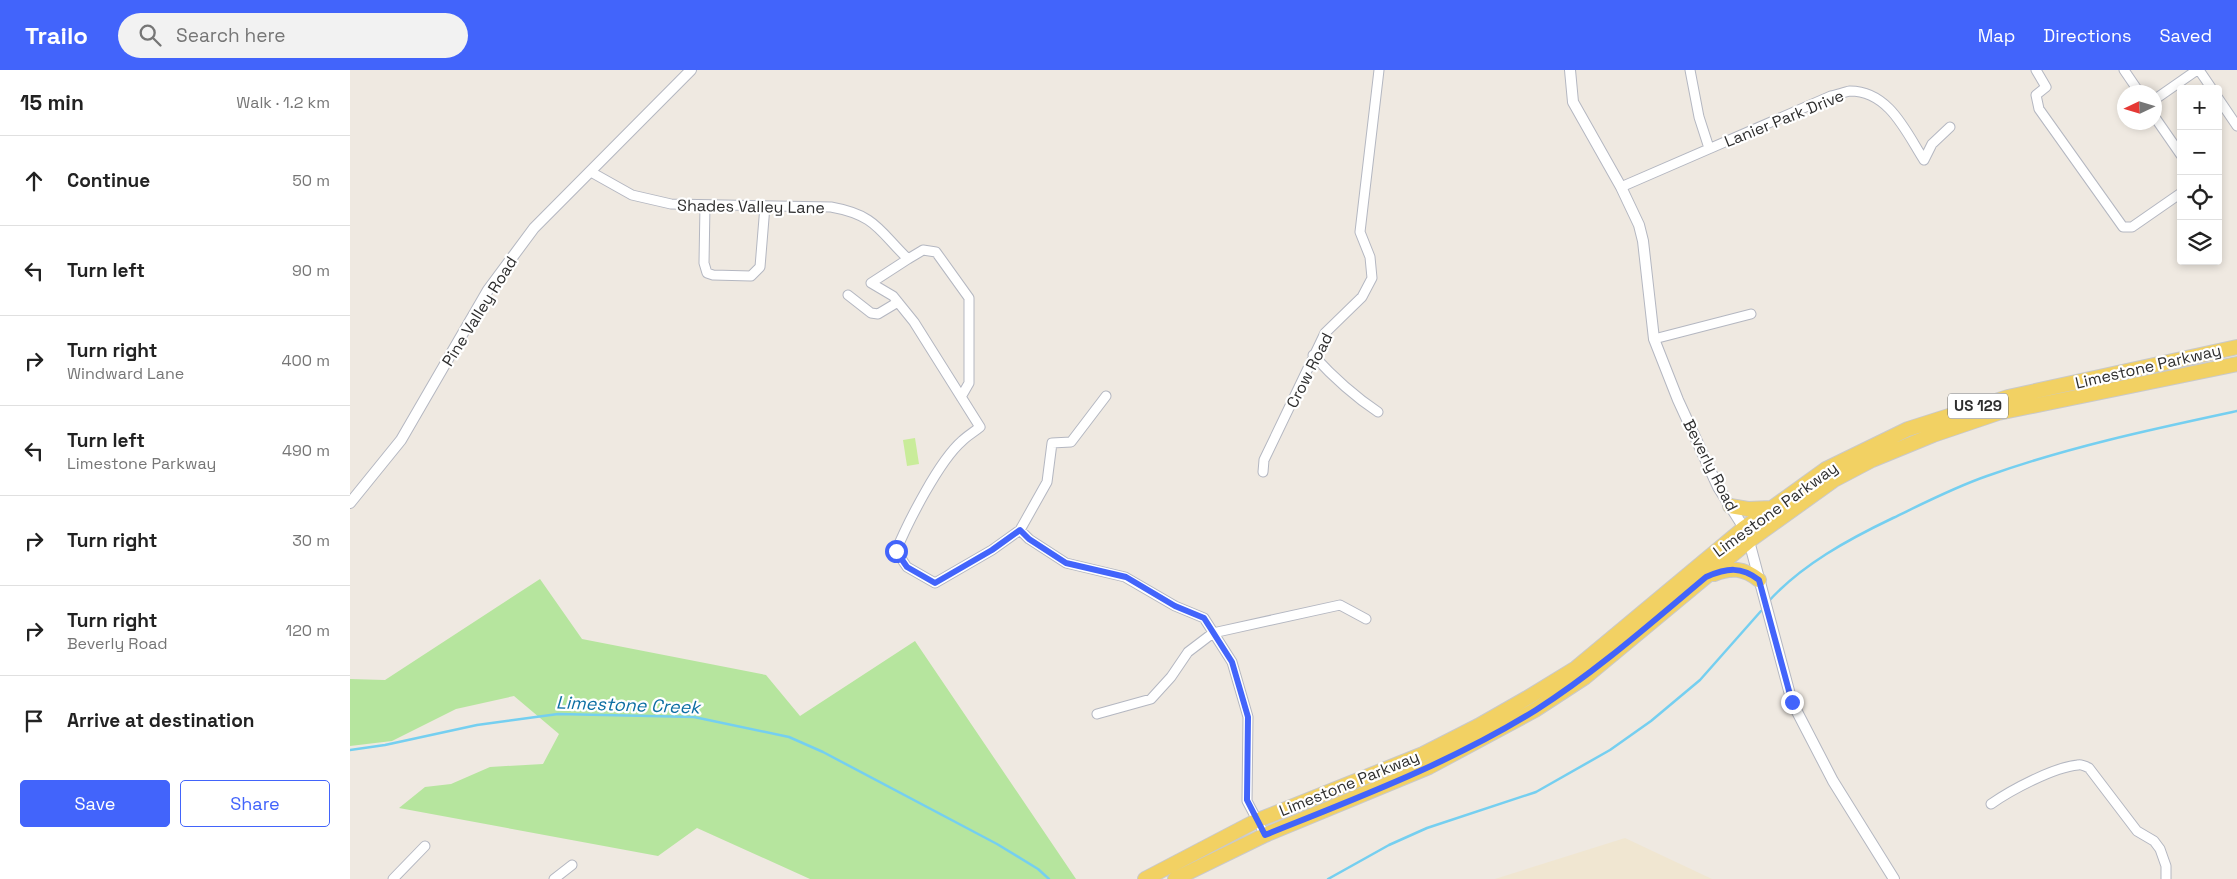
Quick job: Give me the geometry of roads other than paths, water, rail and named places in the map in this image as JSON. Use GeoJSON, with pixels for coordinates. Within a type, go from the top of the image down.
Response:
{"type":"FeatureCollection","features":[{"type":"Feature","properties":{"kind":"main road","name":"Limestone Parkway"},"geometry":{"type":"LineString","coordinates":[[1145,879],[1256,821],[1422,754],[1478,726],[1527,698],[1576,668],[1744,528],[1826,469],[1908,429],[2008,397],[2237,347]]}},
{"type":"Feature","properties":{"kind":"main road","name":"Limestone Parkway"},"geometry":{"type":"LineString","coordinates":[[1175,879],[1265,835],[1429,767],[1535,710],[1584,678],[1749,541],[1834,480],[1872,460],[1933,435],[1998,413],[2237,364]]}},
{"type":"Feature","properties":{"kind":"main road"},"geometry":{"type":"LineString","coordinates":[[1730,506],[1748,510],[1772,508]]}},
{"type":"Feature","properties":{"kind":"main road"},"geometry":{"type":"LineString","coordinates":[[1706,577],[1731,568],[1751,574],[1759,580]]}},
{"type":"Feature","properties":{"kind":"street","name":"Pine Valley Road"},"geometry":{"type":"LineString","coordinates":[[350,503],[401,440],[488,290],[534,228],[691,70]]}},
{"type":"Feature","properties":{"kind":"street","name":"Crow Road"},"geometry":{"type":"LineString","coordinates":[[1264,472],[1264,460],[1325,333],[1362,297],[1372,278],[1370,257],[1360,232],[1379,70]]}},
{"type":"Feature","properties":{"kind":"street","name":"Beverly Road"},"geometry":{"type":"LineString","coordinates":[[1570,70],[1572,102],[1635,213],[1643,241],[1654,340],[1678,400],[1718,487],[1744,528],[1749,541],[1792,702],[1833,781],[1894,879]]}},
{"type":"Feature","properties":{"kind":"street"},"geometry":{"type":"LineString","coordinates":[[1690,70],[1709,148]]}},
{"type":"Feature","properties":{"kind":"street"},"geometry":{"type":"LineString","coordinates":[[2036,70],[2046,87],[2036,95],[2039,110],[2123,228],[2132,227],[2177,197]]}},
{"type":"Feature","properties":{"kind":"street"},"geometry":{"type":"LineString","coordinates":[[2124,70],[2134,85]]}},
{"type":"Feature","properties":{"kind":"street"},"geometry":{"type":"LineString","coordinates":[[2162,95],[2198,70],[2209,85]]}},
{"type":"Feature","properties":{"kind":"street","name":"Lanier Park Drive"},"geometry":{"type":"LineString","coordinates":[[1621,187],[1831,96],[1850,91],[1876,98],[1890,107],[1924,160],[1932,144],[1950,127]]}},
{"type":"Feature","properties":{"kind":"street"},"geometry":{"type":"LineString","coordinates":[[2222,104],[2237,126]]}},
{"type":"Feature","properties":{"kind":"street"},"geometry":{"type":"LineString","coordinates":[[2162,127],[2177,148]]}},
{"type":"Feature","properties":{"kind":"street","name":"Shades Valley Lane"},"geometry":{"type":"LineString","coordinates":[[591,172],[632,195],[671,204],[831,207],[852,211],[883,230],[908,259]]}},
{"type":"Feature","properties":{"kind":"street"},"geometry":{"type":"LineString","coordinates":[[705,205],[704,263],[707,273],[713,276],[751,276],[760,266],[765,206]]}},
{"type":"Feature","properties":{"kind":"street"},"geometry":{"type":"LineString","coordinates":[[961,396],[969,383],[969,298],[936,252],[923,250],[871,283],[893,296],[914,322],[980,427],[961,442],[943,464],[904,532],[896,551],[907,567],[935,583],[992,550],[1020,530],[1047,482],[1052,443],[1071,442],[1106,396]]}},
{"type":"Feature","properties":{"kind":"street"},"geometry":{"type":"LineString","coordinates":[[848,295],[871,313],[878,314],[898,302]]}},
{"type":"Feature","properties":{"kind":"street"},"geometry":{"type":"LineString","coordinates":[[1654,340],[1751,314]]}},
{"type":"Feature","properties":{"kind":"street"},"geometry":{"type":"LineString","coordinates":[[1313,355],[1353,395],[1378,412]]}},
{"type":"Feature","properties":{"kind":"street"},"geometry":{"type":"LineString","coordinates":[[1020,530],[1029,539],[1066,563],[1126,577],[1175,606],[1204,618],[1232,662],[1248,717],[1247,800],[1256,821],[1265,835]]}},
{"type":"Feature","properties":{"kind":"street"},"geometry":{"type":"LineString","coordinates":[[1097,714],[1151,699],[1171,677],[1188,652],[1214,633],[1340,605],[1366,620]]}},
{"type":"Feature","properties":{"kind":"street"},"geometry":{"type":"LineString","coordinates":[[1991,804],[2008,792],[2057,771],[2079,764],[2089,768],[2137,831],[2154,841],[2160,849],[2166,866],[2166,879]]}},
{"type":"Feature","properties":{"kind":"street"},"geometry":{"type":"LineString","coordinates":[[393,879],[425,846]]}},
{"type":"Feature","properties":{"kind":"street"},"geometry":{"type":"LineString","coordinates":[[554,879],[572,865]]}},
{"type":"Feature","properties":{"kind":"waterway"},"geometry":{"type":"LineString","coordinates":[[1768,602],[1795,576],[1826,554],[1876,526],[1963,485],[2080,447],[2237,411]]}},
{"type":"Feature","properties":{"kind":"waterway"},"geometry":{"type":"LineString","coordinates":[[1328,879],[1389,845],[1427,828],[1536,792],[1610,750],[1651,721],[1700,680],[1761,611]]}},
{"type":"Feature","properties":{"kind":"waterway","name":"Limestone Creek"},"geometry":{"type":"LineString","coordinates":[[350,750],[385,745],[477,725],[558,714],[694,717],[789,737],[823,752],[997,844],[1038,869],[1049,879]]}}]}
